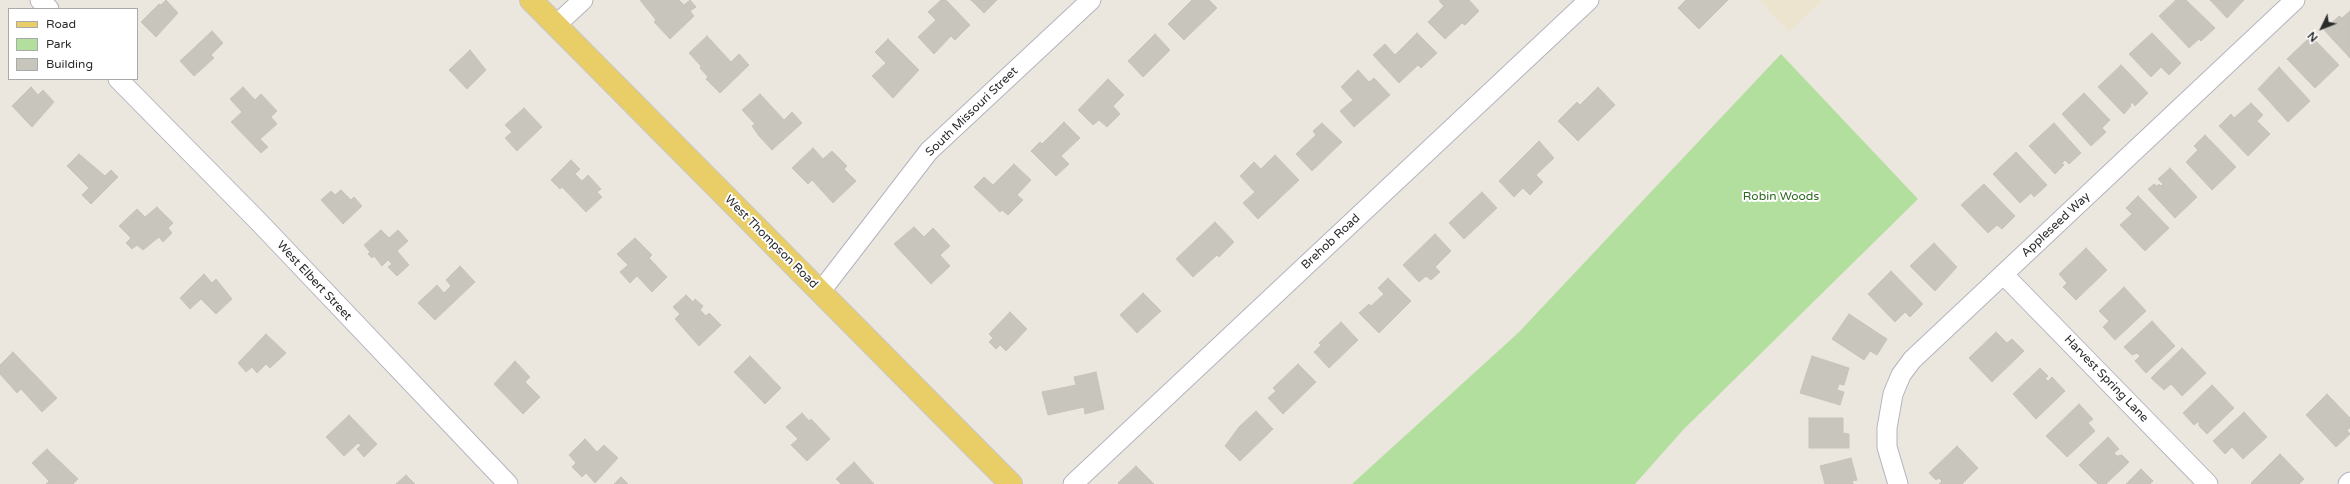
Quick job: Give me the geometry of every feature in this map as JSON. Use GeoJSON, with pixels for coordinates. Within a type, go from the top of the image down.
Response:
{"type":"FeatureCollection","features":[{"type":"Feature","properties":{"kind":"main road","name":"West Thompson Road"},"geometry":{"type":"LineString","coordinates":[[531,0],[1011,484]]}},
{"type":"Feature","properties":{"kind":"street"},"geometry":{"type":"LineString","coordinates":[[40,0],[48,8]]}},
{"type":"Feature","properties":{"kind":"street"},"geometry":{"type":"LineString","coordinates":[[556,25],[583,0]]}},
{"type":"Feature","properties":{"kind":"street","name":"South Missouri Street"},"geometry":{"type":"LineString","coordinates":[[821,291],[929,150],[1091,0]]}},
{"type":"Feature","properties":{"kind":"street","name":"Brehob Road"},"geometry":{"type":"LineString","coordinates":[[1073,484],[1589,0]]}},
{"type":"Feature","properties":{"kind":"street","name":"Appleseed Way"},"geometry":{"type":"LineString","coordinates":[[1898,484],[1887,447],[1887,428],[1893,394],[1901,375],[1923,349],[2295,0]]}},
{"type":"Feature","properties":{"kind":"street","name":"West Elbert Street"},"geometry":{"type":"LineString","coordinates":[[119,80],[259,222],[508,484]]}},
{"type":"Feature","properties":{"kind":"street","name":"Harvest Spring Lane"},"geometry":{"type":"LineString","coordinates":[[2004,274],[2208,484]]}},
{"type":"Feature","properties":{"kind":"shaded area"},"geometry":{"type":"Polygon","coordinates":[[[1759,0],[1823,0],[1789,32],[1759,0]]]}},
{"type":"Feature","properties":{"kind":"green space","name":"Robin Woods"},"geometry":{"type":"Polygon","coordinates":[[[1781,54],[1918,199],[1683,430],[1635,484],[1352,484],[1518,333],[1781,54]]]}},
{"type":"Feature","properties":{"kind":"building"},"geometry":{"type":"Polygon","coordinates":[[[166,0],[178,13],[156,37],[141,22],[159,4],[161,5],[166,0]]]}},
{"type":"Feature","properties":{"kind":"building"},"geometry":{"type":"Polygon","coordinates":[[[640,0],[679,0],[684,5],[690,0],[696,7],[690,11],[694,16],[670,39],[654,22],[656,20],[640,0]]]}},
{"type":"Feature","properties":{"kind":"building"},"geometry":{"type":"Polygon","coordinates":[[[941,0],[946,0],[970,25],[955,40],[951,36],[934,54],[918,37],[936,20],[928,12],[941,0]]]}},
{"type":"Feature","properties":{"kind":"building"},"geometry":{"type":"Polygon","coordinates":[[[971,0],[997,0],[984,13],[971,0]]]}},
{"type":"Feature","properties":{"kind":"building"},"geometry":{"type":"Polygon","coordinates":[[[1192,0],[1209,0],[1217,8],[1184,40],[1168,24],[1192,0]]]}},
{"type":"Feature","properties":{"kind":"building"},"geometry":{"type":"Polygon","coordinates":[[[1469,0],[1479,11],[1465,25],[1462,23],[1445,39],[1428,22],[1444,6],[1439,1],[1469,0]]]}},
{"type":"Feature","properties":{"kind":"building"},"geometry":{"type":"Polygon","coordinates":[[[1686,0],[1728,0],[1699,29],[1678,8],[1686,0]]]}},
{"type":"Feature","properties":{"kind":"building"},"geometry":{"type":"Polygon","coordinates":[[[2176,0],[2186,0],[2215,28],[2201,41],[2199,39],[2189,48],[2159,16],[2176,0]]]}},
{"type":"Feature","properties":{"kind":"building"},"geometry":{"type":"Polygon","coordinates":[[[2210,0],[2244,0],[2227,18],[2210,0]]]}},
{"type":"Feature","properties":{"kind":"building"},"geometry":{"type":"Polygon","coordinates":[[[2350,11],[2350,58],[2324,30],[2339,16],[2342,18],[2350,11]]]}},
{"type":"Feature","properties":{"kind":"building"},"geometry":{"type":"Polygon","coordinates":[[[212,31],[223,43],[211,55],[214,58],[194,76],[180,61],[212,31]]]}},
{"type":"Feature","properties":{"kind":"building"},"geometry":{"type":"Polygon","coordinates":[[[1417,33],[1437,53],[1421,68],[1418,65],[1399,83],[1373,55],[1385,44],[1395,55],[1417,33]]]}},
{"type":"Feature","properties":{"kind":"building"},"geometry":{"type":"Polygon","coordinates":[[[2152,33],[2181,63],[2169,75],[2161,67],[2151,77],[2129,54],[2152,33]]]}},
{"type":"Feature","properties":{"kind":"building"},"geometry":{"type":"Polygon","coordinates":[[[1155,34],[1170,50],[1143,77],[1128,61],[1155,34]]]}},
{"type":"Feature","properties":{"kind":"building"},"geometry":{"type":"Polygon","coordinates":[[[707,36],[731,62],[739,54],[749,65],[720,93],[706,79],[708,77],[700,68],[701,66],[689,53],[707,36]]]}},
{"type":"Feature","properties":{"kind":"building"},"geometry":{"type":"Polygon","coordinates":[[[2311,36],[2339,65],[2315,88],[2287,59],[2311,36]]]}},
{"type":"Feature","properties":{"kind":"building"},"geometry":{"type":"Polygon","coordinates":[[[888,39],[919,70],[893,98],[872,76],[886,63],[875,52],[888,39]]]}},
{"type":"Feature","properties":{"kind":"building"},"geometry":{"type":"Polygon","coordinates":[[[470,50],[486,70],[467,89],[449,70],[470,50]]]}},
{"type":"Feature","properties":{"kind":"building"},"geometry":{"type":"Polygon","coordinates":[[[2121,65],[2148,93],[2135,106],[2132,102],[2130,105],[2131,106],[2124,114],[2098,87],[2121,65]]]}},
{"type":"Feature","properties":{"kind":"building"},"geometry":{"type":"Polygon","coordinates":[[[2279,67],[2310,101],[2288,122],[2258,89],[2279,67]]]}},
{"type":"Feature","properties":{"kind":"building"},"geometry":{"type":"Polygon","coordinates":[[[1358,70],[1369,82],[1374,78],[1390,95],[1354,127],[1340,111],[1353,100],[1341,87],[1358,70]]]}},
{"type":"Feature","properties":{"kind":"building"},"geometry":{"type":"Polygon","coordinates":[[[1108,79],[1124,95],[1113,106],[1120,114],[1107,127],[1099,120],[1093,125],[1078,110],[1108,79]]]}},
{"type":"Feature","properties":{"kind":"building"},"geometry":{"type":"Polygon","coordinates":[[[31,87],[38,95],[43,90],[54,102],[32,127],[12,106],[31,87]]]}},
{"type":"Feature","properties":{"kind":"building"},"geometry":{"type":"Polygon","coordinates":[[[243,87],[255,100],[261,94],[277,111],[271,117],[277,124],[260,139],[268,147],[261,153],[231,122],[242,112],[230,99],[243,87]]]}},
{"type":"Feature","properties":{"kind":"building"},"geometry":{"type":"Polygon","coordinates":[[[1598,87],[1615,105],[1578,141],[1558,121],[1577,102],[1580,105],[1598,87]]]}},
{"type":"Feature","properties":{"kind":"building"},"geometry":{"type":"Polygon","coordinates":[[[2084,93],[2110,120],[2102,128],[2106,132],[2091,146],[2062,114],[2084,93]]]}},
{"type":"Feature","properties":{"kind":"building"},"geometry":{"type":"Polygon","coordinates":[[[760,94],[784,120],[792,112],[802,123],[772,150],[752,126],[755,124],[742,110],[760,94]]]}},
{"type":"Feature","properties":{"kind":"building"},"geometry":{"type":"Polygon","coordinates":[[[2251,103],[2263,115],[2257,121],[2270,134],[2248,156],[2219,126],[2231,114],[2234,118],[2251,103]]]}},
{"type":"Feature","properties":{"kind":"building"},"geometry":{"type":"Polygon","coordinates":[[[524,108],[542,127],[517,151],[505,138],[512,132],[505,125],[524,108]]]}},
{"type":"Feature","properties":{"kind":"building"},"geometry":{"type":"Polygon","coordinates":[[[1064,122],[1080,138],[1061,156],[1069,164],[1056,176],[1031,151],[1040,142],[1042,144],[1064,122]]]}},
{"type":"Feature","properties":{"kind":"building"},"geometry":{"type":"Polygon","coordinates":[[[1322,123],[1342,142],[1312,171],[1296,154],[1316,135],[1313,131],[1322,123]]]}},
{"type":"Feature","properties":{"kind":"building"},"geometry":{"type":"Polygon","coordinates":[[[2054,123],[2081,153],[2069,164],[2065,160],[2062,163],[2064,165],[2055,174],[2029,146],[2054,123]]]}},
{"type":"Feature","properties":{"kind":"building"},"geometry":{"type":"Polygon","coordinates":[[[2205,135],[2236,167],[2212,190],[2186,162],[2198,150],[2194,146],[2205,135]]]}},
{"type":"Feature","properties":{"kind":"building"},"geometry":{"type":"Polygon","coordinates":[[[1539,141],[1554,158],[1536,175],[1543,182],[1530,195],[1523,188],[1514,197],[1499,181],[1539,141]]]}},
{"type":"Feature","properties":{"kind":"building"},"geometry":{"type":"Polygon","coordinates":[[[813,148],[823,159],[832,151],[847,166],[844,169],[856,181],[833,203],[812,180],[808,184],[792,168],[813,148]]]}},
{"type":"Feature","properties":{"kind":"building"},"geometry":{"type":"Polygon","coordinates":[[[2016,152],[2047,185],[2034,197],[2031,193],[2020,203],[1993,174],[2016,152]]]}},
{"type":"Feature","properties":{"kind":"building"},"geometry":{"type":"Polygon","coordinates":[[[79,154],[105,176],[111,170],[118,177],[91,204],[82,195],[89,188],[67,166],[79,154]]]}},
{"type":"Feature","properties":{"kind":"building"},"geometry":{"type":"Polygon","coordinates":[[[1275,155],[1299,180],[1258,219],[1243,203],[1255,192],[1240,176],[1254,162],[1261,169],[1275,155]]]}},
{"type":"Feature","properties":{"kind":"building"},"geometry":{"type":"Polygon","coordinates":[[[571,160],[580,169],[575,174],[582,181],[588,175],[601,189],[597,192],[602,197],[586,212],[562,187],[560,189],[551,180],[571,160]]]}},
{"type":"Feature","properties":{"kind":"building"},"geometry":{"type":"Polygon","coordinates":[[[1014,164],[1031,180],[1017,195],[1023,200],[1008,215],[1002,210],[1000,212],[974,187],[984,177],[993,185],[1014,164]]]}},
{"type":"Feature","properties":{"kind":"building"},"geometry":{"type":"Polygon","coordinates":[[[2170,168],[2197,197],[2175,218],[2148,189],[2154,184],[2157,186],[2159,184],[2161,186],[2163,184],[2158,179],[2170,168]]]}},
{"type":"Feature","properties":{"kind":"building"},"geometry":{"type":"Polygon","coordinates":[[[1984,184],[2015,216],[2002,229],[1997,225],[1988,233],[1961,205],[1984,184]]]}},
{"type":"Feature","properties":{"kind":"building"},"geometry":{"type":"Polygon","coordinates":[[[341,190],[351,200],[354,197],[362,206],[343,224],[321,200],[331,191],[335,195],[341,190]]]}},
{"type":"Feature","properties":{"kind":"building"},"geometry":{"type":"Polygon","coordinates":[[[1482,192],[1497,208],[1464,239],[1449,223],[1482,192]]]}},
{"type":"Feature","properties":{"kind":"building"},"geometry":{"type":"Polygon","coordinates":[[[2138,196],[2169,228],[2145,251],[2120,225],[2132,214],[2126,208],[2138,196]]]}},
{"type":"Feature","properties":{"kind":"building"},"geometry":{"type":"Polygon","coordinates":[[[157,207],[173,223],[168,228],[172,233],[163,242],[159,237],[143,250],[137,245],[132,249],[126,243],[131,238],[119,226],[137,209],[145,217],[157,207]]]}},
{"type":"Feature","properties":{"kind":"building"},"geometry":{"type":"Polygon","coordinates":[[[1215,222],[1234,242],[1219,257],[1217,255],[1193,277],[1176,259],[1215,222]]]}},
{"type":"Feature","properties":{"kind":"building"},"geometry":{"type":"Polygon","coordinates":[[[914,227],[924,237],[933,228],[950,246],[940,255],[950,266],[931,284],[894,244],[914,227]]]}},
{"type":"Feature","properties":{"kind":"building"},"geometry":{"type":"Polygon","coordinates":[[[381,230],[389,238],[398,230],[408,241],[397,251],[409,265],[397,276],[388,267],[392,264],[388,260],[382,266],[374,256],[372,258],[368,254],[370,252],[364,245],[381,230]]]}},
{"type":"Feature","properties":{"kind":"building"},"geometry":{"type":"Polygon","coordinates":[[[1435,234],[1451,251],[1435,267],[1440,272],[1431,280],[1426,276],[1419,282],[1403,265],[1435,234]]]}},
{"type":"Feature","properties":{"kind":"building"},"geometry":{"type":"Polygon","coordinates":[[[635,238],[652,255],[649,258],[667,277],[652,292],[637,276],[630,283],[620,272],[628,265],[617,254],[635,238]]]}},
{"type":"Feature","properties":{"kind":"building"},"geometry":{"type":"Polygon","coordinates":[[[1934,243],[1957,267],[1935,291],[1910,266],[1934,243]]]}},
{"type":"Feature","properties":{"kind":"building"},"geometry":{"type":"Polygon","coordinates":[[[2086,248],[2107,270],[2076,300],[2063,287],[2067,283],[2059,274],[2086,248]]]}},
{"type":"Feature","properties":{"kind":"building"},"geometry":{"type":"Polygon","coordinates":[[[460,266],[475,282],[435,320],[418,303],[437,285],[444,293],[451,286],[446,280],[460,266]]]}},
{"type":"Feature","properties":{"kind":"building"},"geometry":{"type":"Polygon","coordinates":[[[1891,271],[1923,304],[1910,317],[1905,312],[1895,322],[1868,294],[1891,271]]]}},
{"type":"Feature","properties":{"kind":"building"},"geometry":{"type":"Polygon","coordinates":[[[204,274],[212,283],[216,279],[232,299],[216,314],[201,299],[190,309],[180,298],[204,274]]]}},
{"type":"Feature","properties":{"kind":"building"},"geometry":{"type":"Polygon","coordinates":[[[1388,278],[1411,301],[1379,333],[1359,313],[1369,304],[1371,306],[1384,294],[1378,288],[1388,278]]]}},
{"type":"Feature","properties":{"kind":"building"},"geometry":{"type":"Polygon","coordinates":[[[2124,287],[2146,311],[2115,340],[2103,327],[2109,321],[2099,311],[2124,287]]]}},
{"type":"Feature","properties":{"kind":"building"},"geometry":{"type":"Polygon","coordinates":[[[1143,293],[1161,311],[1137,333],[1120,315],[1143,293]]]}},
{"type":"Feature","properties":{"kind":"building"},"geometry":{"type":"Polygon","coordinates":[[[686,295],[693,302],[695,299],[703,306],[700,310],[706,316],[709,313],[721,325],[699,346],[675,319],[680,314],[673,307],[686,295]]]}},
{"type":"Feature","properties":{"kind":"building"},"geometry":{"type":"Polygon","coordinates":[[[1010,312],[1027,329],[1006,351],[1000,345],[996,349],[989,342],[993,338],[989,334],[1010,312]]]}},
{"type":"Feature","properties":{"kind":"building"},"geometry":{"type":"Polygon","coordinates":[[[1849,314],[1887,339],[1877,355],[1870,351],[1864,360],[1832,339],[1849,314]]]}},
{"type":"Feature","properties":{"kind":"building"},"geometry":{"type":"Polygon","coordinates":[[[2152,321],[2175,346],[2146,373],[2135,361],[2140,356],[2137,353],[2132,355],[2124,347],[2152,321]]]}},
{"type":"Feature","properties":{"kind":"building"},"geometry":{"type":"Polygon","coordinates":[[[1341,322],[1358,340],[1329,368],[1314,352],[1321,345],[1319,343],[1341,322]]]}},
{"type":"Feature","properties":{"kind":"building"},"geometry":{"type":"Polygon","coordinates":[[[1996,332],[2007,343],[2012,339],[2024,351],[1992,382],[1969,358],[1996,332]]]}},
{"type":"Feature","properties":{"kind":"building"},"geometry":{"type":"Polygon","coordinates":[[[266,334],[286,353],[270,368],[266,364],[257,373],[252,367],[246,372],[238,363],[266,334]]]}},
{"type":"Feature","properties":{"kind":"building"},"geometry":{"type":"Polygon","coordinates":[[[2182,348],[2206,373],[2182,396],[2171,384],[2164,390],[2151,378],[2182,348]]]}},
{"type":"Feature","properties":{"kind":"building"},"geometry":{"type":"Polygon","coordinates":[[[13,352],[57,398],[42,412],[21,389],[17,393],[0,374],[0,365],[13,352]]]}},
{"type":"Feature","properties":{"kind":"building"},"geometry":{"type":"Polygon","coordinates":[[[750,356],[781,388],[765,404],[734,372],[750,356]]]}},
{"type":"Feature","properties":{"kind":"building"},"geometry":{"type":"Polygon","coordinates":[[[1812,356],[1849,368],[1844,385],[1839,384],[1837,390],[1844,392],[1840,405],[1800,393],[1812,356]]]}},
{"type":"Feature","properties":{"kind":"building"},"geometry":{"type":"Polygon","coordinates":[[[515,361],[530,377],[525,382],[540,397],[523,414],[494,384],[515,361]]]}},
{"type":"Feature","properties":{"kind":"building"},"geometry":{"type":"Polygon","coordinates":[[[1298,364],[1316,382],[1283,414],[1268,398],[1276,391],[1273,388],[1298,364]]]}},
{"type":"Feature","properties":{"kind":"building"},"geometry":{"type":"Polygon","coordinates":[[[2040,368],[2048,376],[2045,379],[2048,381],[2052,377],[2065,391],[2036,419],[2013,394],[2040,368]]]}},
{"type":"Feature","properties":{"kind":"building"},"geometry":{"type":"Polygon","coordinates":[[[1096,372],[1104,409],[1085,414],[1084,407],[1048,415],[1042,392],[1076,385],[1074,377],[1096,372]]]}},
{"type":"Feature","properties":{"kind":"building"},"geometry":{"type":"Polygon","coordinates":[[[2212,385],[2234,408],[2207,434],[2199,426],[2199,421],[2194,425],[2183,413],[2212,385]]]}},
{"type":"Feature","properties":{"kind":"building"},"geometry":{"type":"Polygon","coordinates":[[[2327,394],[2350,418],[2350,428],[2347,430],[2350,434],[2336,447],[2306,415],[2327,394]]]}},
{"type":"Feature","properties":{"kind":"building"},"geometry":{"type":"Polygon","coordinates":[[[2079,404],[2093,419],[2088,423],[2095,431],[2067,457],[2046,436],[2079,404]]]}},
{"type":"Feature","properties":{"kind":"building"},"geometry":{"type":"Polygon","coordinates":[[[1256,411],[1273,429],[1240,461],[1225,446],[1239,427],[1256,411]]]}},
{"type":"Feature","properties":{"kind":"building"},"geometry":{"type":"Polygon","coordinates":[[[2244,412],[2267,437],[2243,459],[2232,447],[2225,454],[2213,441],[2244,412]]]}},
{"type":"Feature","properties":{"kind":"building"},"geometry":{"type":"Polygon","coordinates":[[[802,413],[809,421],[811,419],[830,439],[807,461],[791,445],[798,439],[786,427],[802,413]]]}},
{"type":"Feature","properties":{"kind":"building"},"geometry":{"type":"Polygon","coordinates":[[[349,415],[377,444],[364,457],[357,449],[361,445],[358,443],[344,456],[326,437],[349,415]]]}},
{"type":"Feature","properties":{"kind":"building"},"geometry":{"type":"Polygon","coordinates":[[[1809,418],[1843,418],[1843,433],[1849,434],[1849,448],[1809,448],[1809,418]]]}},
{"type":"Feature","properties":{"kind":"building"},"geometry":{"type":"Polygon","coordinates":[[[2108,437],[2119,449],[2114,453],[2117,456],[2122,455],[2129,462],[2106,484],[2098,484],[2079,465],[2108,437]]]}},
{"type":"Feature","properties":{"kind":"building"},"geometry":{"type":"Polygon","coordinates":[[[585,439],[597,452],[604,445],[618,458],[595,483],[586,473],[582,477],[572,467],[576,463],[569,455],[585,439]]]}},
{"type":"Feature","properties":{"kind":"building"},"geometry":{"type":"Polygon","coordinates":[[[1957,446],[1978,468],[1962,484],[1939,484],[1942,481],[1939,478],[1936,480],[1929,473],[1957,446]]]}},
{"type":"Feature","properties":{"kind":"building"},"geometry":{"type":"Polygon","coordinates":[[[47,449],[78,479],[73,484],[46,484],[49,481],[32,463],[47,449]]]}},
{"type":"Feature","properties":{"kind":"building"},"geometry":{"type":"Polygon","coordinates":[[[2280,454],[2304,479],[2299,484],[2252,484],[2251,483],[2280,454]]]}},
{"type":"Feature","properties":{"kind":"building"},"geometry":{"type":"Polygon","coordinates":[[[1851,458],[1857,480],[1852,481],[1853,484],[1825,484],[1820,466],[1851,458]]]}},
{"type":"Feature","properties":{"kind":"building"},"geometry":{"type":"Polygon","coordinates":[[[854,462],[874,484],[841,484],[836,479],[854,462]]]}},
{"type":"Feature","properties":{"kind":"building"},"geometry":{"type":"Polygon","coordinates":[[[1136,466],[1154,484],[1118,483],[1136,466]]]}},
{"type":"Feature","properties":{"kind":"building"},"geometry":{"type":"Polygon","coordinates":[[[2141,469],[2153,481],[2150,484],[2126,484],[2141,469]]]}},
{"type":"Feature","properties":{"kind":"building"},"geometry":{"type":"Polygon","coordinates":[[[406,475],[415,484],[396,484],[406,475]]]}},
{"type":"Feature","properties":{"kind":"building"},"geometry":{"type":"Polygon","coordinates":[[[621,477],[628,484],[614,484],[621,477]]]}}]}
